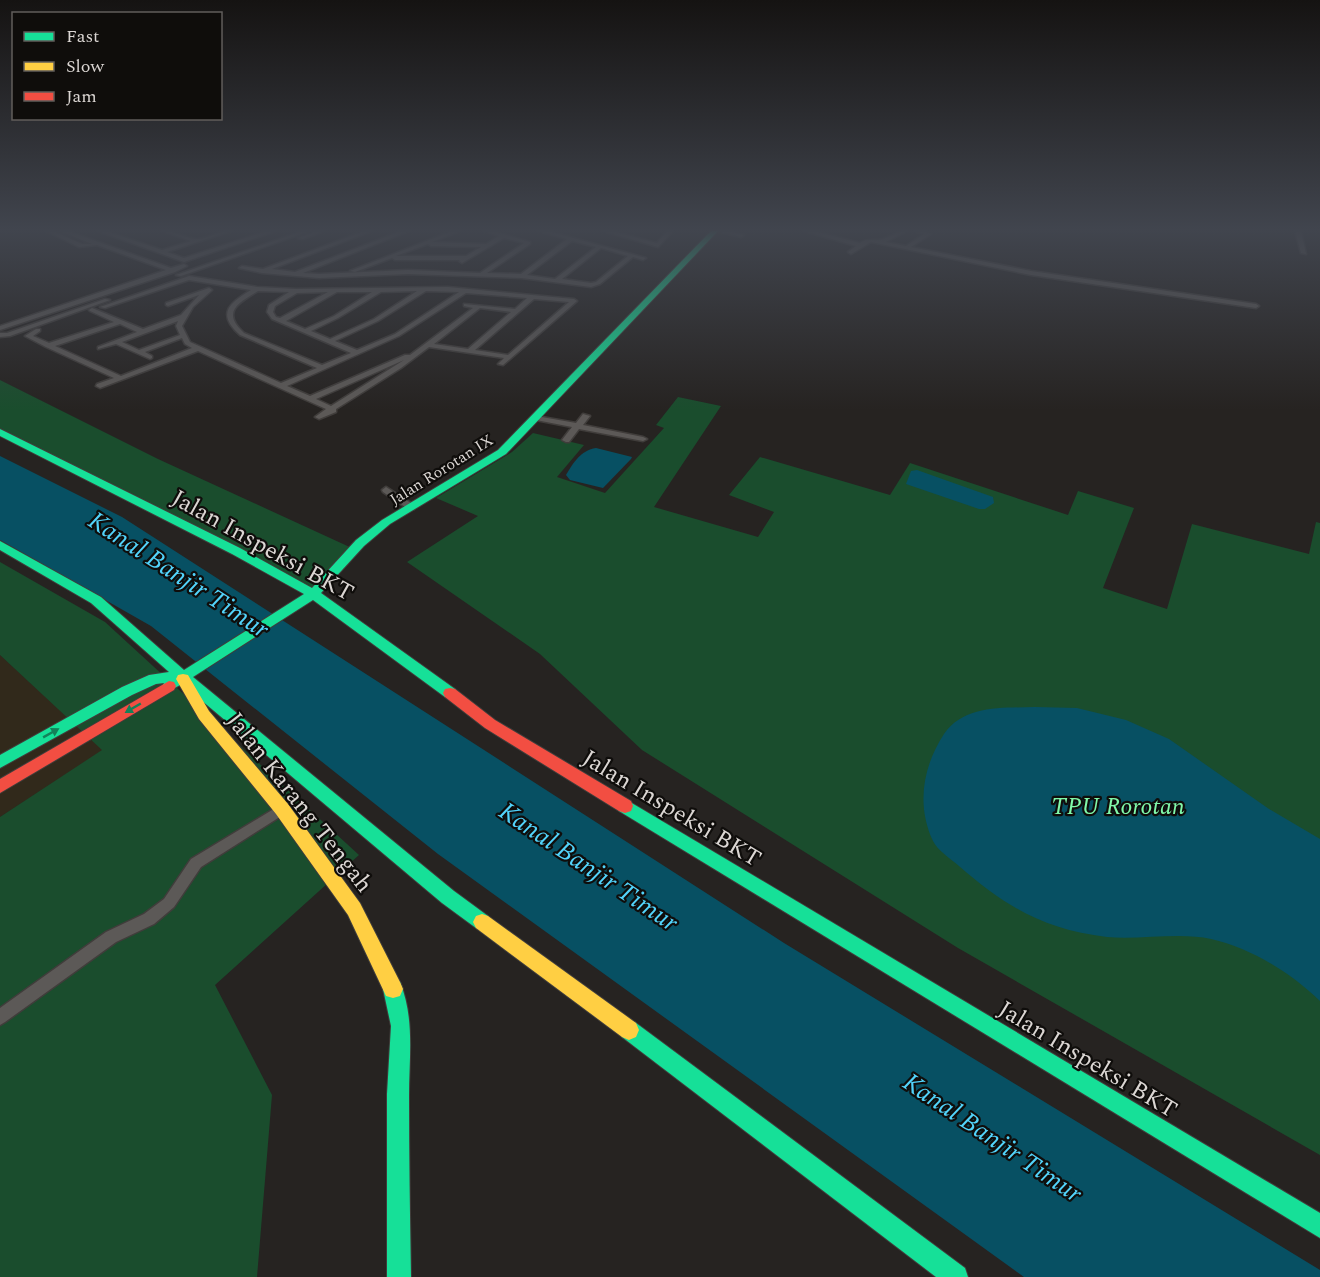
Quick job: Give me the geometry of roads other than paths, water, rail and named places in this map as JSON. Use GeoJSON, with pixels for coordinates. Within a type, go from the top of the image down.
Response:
{"type":"FeatureCollection","features":[{"type":"Feature","properties":{"kind":"street"},"geometry":{"type":"LineString","coordinates":[[0,328],[112,291]]}},
{"type":"Feature","properties":{"kind":"street"},"geometry":{"type":"LineString","coordinates":[[99,309],[138,291]]}},
{"type":"Feature","properties":{"kind":"street"},"geometry":{"type":"LineString","coordinates":[[120,378],[28,335],[147,291]]}},
{"type":"Feature","properties":{"kind":"street"},"geometry":{"type":"LineString","coordinates":[[168,304],[207,291]]}},
{"type":"Feature","properties":{"kind":"street"},"geometry":{"type":"LineString","coordinates":[[100,348],[184,314],[208,291]]}},
{"type":"Feature","properties":{"kind":"street"},"geometry":{"type":"LineString","coordinates":[[255,291],[236,303],[229,311],[228,319],[232,327],[242,334],[323,368]]}},
{"type":"Feature","properties":{"kind":"street"},"geometry":{"type":"LineString","coordinates":[[288,291],[313,291]]}},
{"type":"Feature","properties":{"kind":"street"},"geometry":{"type":"LineString","coordinates":[[296,291],[272,305],[270,312],[280,321],[358,353]]}},
{"type":"Feature","properties":{"kind":"street"},"geometry":{"type":"LineString","coordinates":[[280,321],[337,291]]}},
{"type":"Feature","properties":{"kind":"street"},"geometry":{"type":"LineString","coordinates":[[306,331],[336,317],[377,291]]}},
{"type":"Feature","properties":{"kind":"street"},"geometry":{"type":"LineString","coordinates":[[330,341],[376,320],[422,291]]}},
{"type":"Feature","properties":{"kind":"street"},"geometry":{"type":"LineString","coordinates":[[281,386],[397,335],[465,291]]}},
{"type":"Feature","properties":{"kind":"street"},"geometry":{"type":"LineString","coordinates":[[473,291],[575,302],[501,364]]}},
{"type":"Feature","properties":{"kind":"street","name":"Jalan Rorotan IX"},"geometry":{"type":"LineString","coordinates":[[0,787],[161,693],[182,676],[309,597],[360,543],[411,507],[501,453],[659,291]]}},
{"type":"Feature","properties":{"kind":"street"},"geometry":{"type":"LineString","coordinates":[[1151,291],[1256,306]]}},
{"type":"Feature","properties":{"kind":"street"},"geometry":{"type":"LineString","coordinates":[[469,351],[534,296]]}},
{"type":"Feature","properties":{"kind":"street"},"geometry":{"type":"LineString","coordinates":[[159,300],[184,314]]}},
{"type":"Feature","properties":{"kind":"street"},"geometry":{"type":"LineString","coordinates":[[466,305],[516,311]]}},
{"type":"Feature","properties":{"kind":"street"},"geometry":{"type":"LineString","coordinates":[[320,417],[419,352],[479,306]]}},
{"type":"Feature","properties":{"kind":"street"},"geometry":{"type":"LineString","coordinates":[[0,335],[8,335],[87,308],[99,309],[147,330]]}},
{"type":"Feature","properties":{"kind":"street"},"geometry":{"type":"LineString","coordinates":[[99,309],[120,322],[147,330]]}},
{"type":"Feature","properties":{"kind":"street"},"geometry":{"type":"LineString","coordinates":[[184,314],[179,326],[183,336],[196,349],[333,410]]}},
{"type":"Feature","properties":{"kind":"street"},"geometry":{"type":"LineString","coordinates":[[48,346],[120,322]]}},
{"type":"Feature","properties":{"kind":"street"},"geometry":{"type":"LineString","coordinates":[[140,352],[183,336]]}},
{"type":"Feature","properties":{"kind":"street"},"geometry":{"type":"LineString","coordinates":[[116,342],[150,357]]}},
{"type":"Feature","properties":{"kind":"street"},"geometry":{"type":"LineString","coordinates":[[429,345],[510,357]]}},
{"type":"Feature","properties":{"kind":"street"},"geometry":{"type":"LineString","coordinates":[[100,386],[196,349]]}},
{"type":"Feature","properties":{"kind":"street"},"geometry":{"type":"LineString","coordinates":[[310,399],[419,352]]}},
{"type":"Feature","properties":{"kind":"street"},"geometry":{"type":"LineString","coordinates":[[566,440],[586,416]]}},
{"type":"Feature","properties":{"kind":"street"},"geometry":{"type":"LineString","coordinates":[[536,418],[643,440]]}},
{"type":"Feature","properties":{"kind":"street","name":"Jalan Inspeksi BKT"},"geometry":{"type":"LineString","coordinates":[[0,432],[236,551],[389,647],[490,724],[1320,1226]]}},
{"type":"Feature","properties":{"kind":"street"},"geometry":{"type":"LineString","coordinates":[[386,490],[411,507]]}},
{"type":"Feature","properties":{"kind":"street"},"geometry":{"type":"LineString","coordinates":[[0,544],[96,600],[182,676],[448,897],[681,1068],[956,1277]]}},
{"type":"Feature","properties":{"kind":"street"},"geometry":{"type":"LineString","coordinates":[[0,762],[127,691],[154,679],[182,676]]}},
{"type":"Feature","properties":{"kind":"street","name":"Jalan Karang Tengah"},"geometry":{"type":"LineString","coordinates":[[182,676],[204,715],[276,813],[354,909],[376,951],[400,1011],[399,1277]]}},
{"type":"Feature","properties":{"kind":"street"},"geometry":{"type":"LineString","coordinates":[[0,1017],[111,937],[149,919],[169,903],[196,863],[276,813]]}},
{"type":"Feature","properties":{"kind":"water"},"geometry":{"type":"Polygon","coordinates":[[[596,448],[632,457],[603,488],[570,480],[566,475],[575,462],[586,451],[596,448]]]}},
{"type":"Feature","properties":{"kind":"water","name":"Kanal Banjir Timur"},"geometry":{"type":"Polygon","coordinates":[[[0,456],[122,517],[784,943],[1320,1270],[1320,1277],[1024,1277],[438,854],[151,626],[0,540],[0,456]]]}},
{"type":"Feature","properties":{"kind":"water"},"geometry":{"type":"Polygon","coordinates":[[[917,470],[993,497],[994,503],[985,509],[979,509],[906,484],[911,471],[917,470]]]}},
{"type":"Feature","properties":{"kind":"water"},"geometry":{"type":"Polygon","coordinates":[[[997,708],[1077,708],[1126,720],[1169,739],[1269,809],[1320,839],[1320,1001],[1283,971],[1255,955],[1226,943],[1187,936],[1107,937],[1084,934],[1045,922],[1009,904],[993,893],[938,848],[928,827],[923,800],[931,759],[944,734],[952,725],[973,713],[997,708]]]}},
{"type":"Feature","properties":{"kind":"park label","name":"TPU Rorotan"},"geometry":{"type":"Point","coordinates":[1118,806]}}]}
